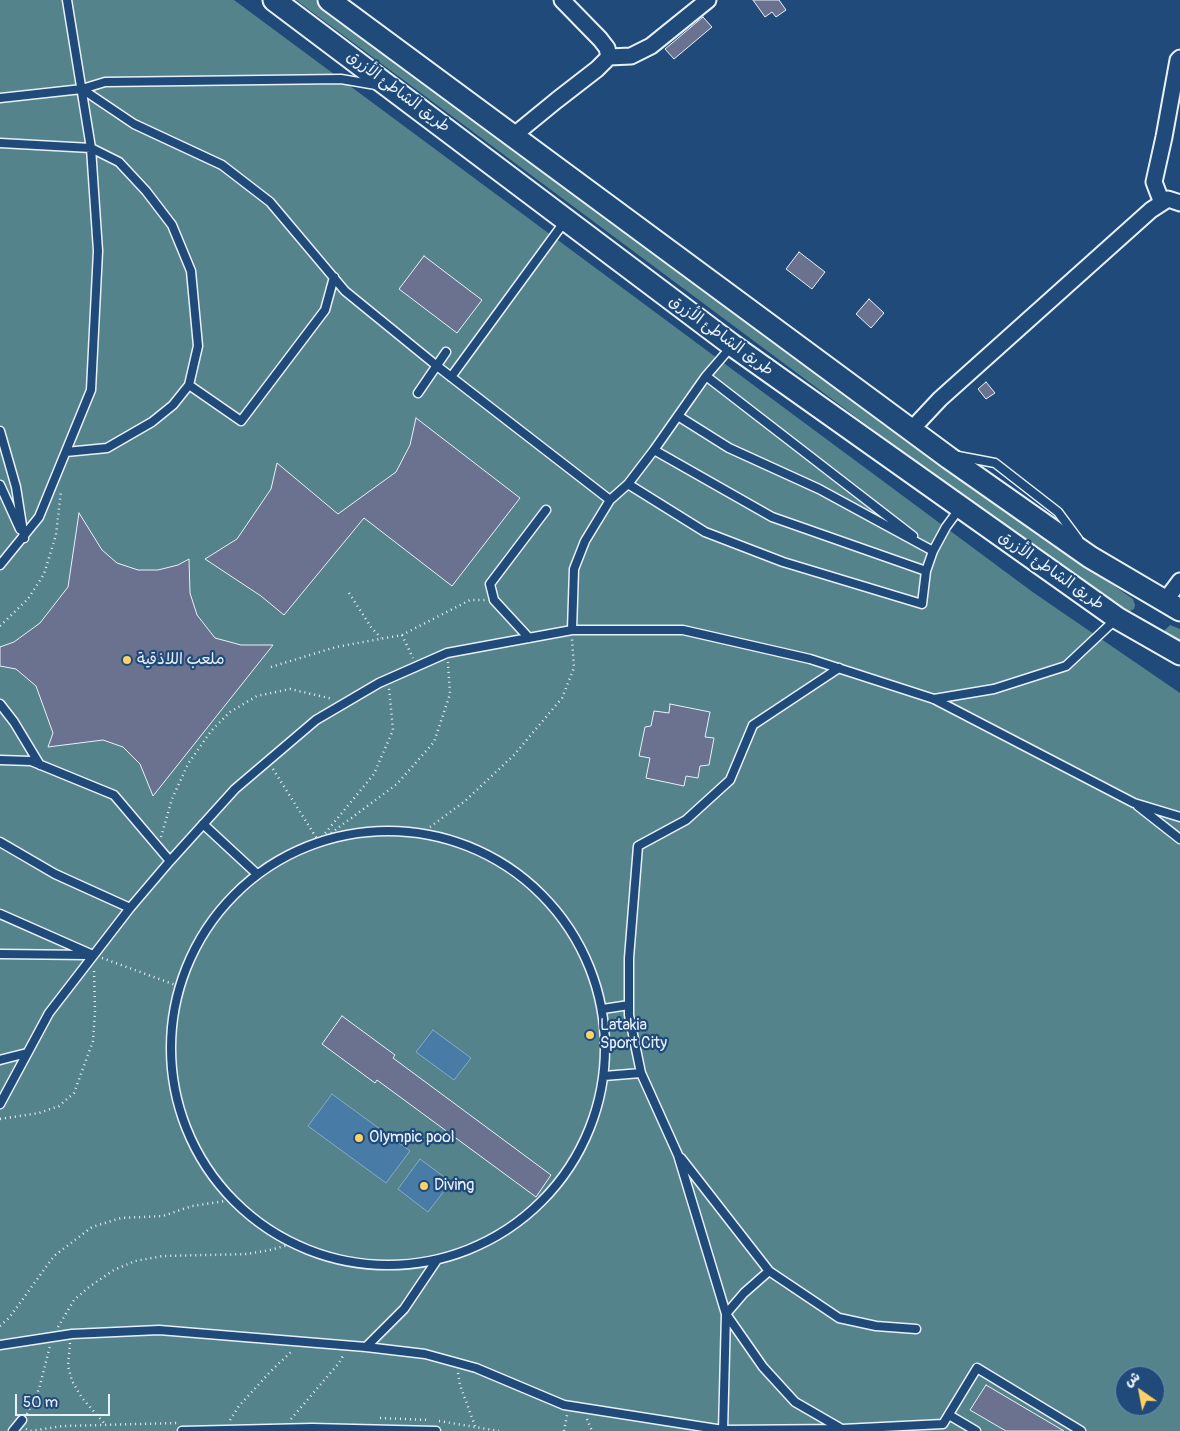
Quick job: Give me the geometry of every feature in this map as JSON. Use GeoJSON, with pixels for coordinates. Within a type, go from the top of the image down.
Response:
{"type":"FeatureCollection","features":[{"type":"Feature","properties":{"kind":"main road","name":"طريق الشاطئ الأزرق"},"geometry":{"type":"LineString","coordinates":[[274,0],[732,345],[1118,618],[1180,654]]}},
{"type":"Feature","properties":{"kind":"main road","name":"طريق الشاطئ الأزرق"},"geometry":{"type":"LineString","coordinates":[[329,0],[943,453],[1090,557],[1172,605]]}},
{"type":"Feature","properties":{"kind":"street"},"geometry":{"type":"LineString","coordinates":[[562,0],[600,39],[607,48],[609,57]]}},
{"type":"Feature","properties":{"kind":"street"},"geometry":{"type":"LineString","coordinates":[[513,136],[597,69],[609,57],[631,56],[651,46],[708,0]]}},
{"type":"Feature","properties":{"kind":"street"},"geometry":{"type":"LineString","coordinates":[[1162,202],[1154,182],[1178,60],[1180,58]]}},
{"type":"Feature","properties":{"kind":"street"},"geometry":{"type":"LineString","coordinates":[[911,430],[940,399],[1150,210],[1168,199],[1180,203]]}},
{"type":"Feature","properties":{"kind":"street"},"geometry":{"type":"LineString","coordinates":[[1172,605],[1180,581]]}},
{"type":"Feature","properties":{"kind":"lane"},"geometry":{"type":"LineString","coordinates":[[0,565],[24,538],[39,517],[91,390],[98,251],[91,148],[66,0]]}},
{"type":"Feature","properties":{"kind":"lane"},"geometry":{"type":"LineString","coordinates":[[0,98],[82,89],[105,82],[341,79],[392,88]]}},
{"type":"Feature","properties":{"kind":"lane"},"geometry":{"type":"LineString","coordinates":[[82,89],[134,124],[222,165],[270,202],[345,291],[437,366],[610,500]]}},
{"type":"Feature","properties":{"kind":"lane"},"geometry":{"type":"LineString","coordinates":[[0,143],[91,148],[119,162],[146,191],[172,225],[191,271],[198,346],[189,384],[173,406],[152,422],[107,448],[66,452]]}},
{"type":"Feature","properties":{"kind":"lane"},"geometry":{"type":"LineString","coordinates":[[451,376],[566,219]]}},
{"type":"Feature","properties":{"kind":"lane"},"geometry":{"type":"LineString","coordinates":[[189,384],[241,421],[324,310],[334,277]]}},
{"type":"Feature","properties":{"kind":"lane"},"geometry":{"type":"LineString","coordinates":[[572,630],[574,569],[585,541],[610,500],[628,484],[706,376],[732,345]]}},
{"type":"Feature","properties":{"kind":"lane"},"geometry":{"type":"LineString","coordinates":[[418,393],[446,352]]}},
{"type":"Feature","properties":{"kind":"lane"},"geometry":{"type":"LineString","coordinates":[[706,376],[933,551]]}},
{"type":"Feature","properties":{"kind":"lane"},"geometry":{"type":"LineString","coordinates":[[678,416],[729,448],[819,489],[933,551]]}},
{"type":"Feature","properties":{"kind":"lane"},"geometry":{"type":"LineString","coordinates":[[0,431],[16,487],[24,538]]}},
{"type":"Feature","properties":{"kind":"lane"},"geometry":{"type":"LineString","coordinates":[[654,450],[772,517],[926,571]]}},
{"type":"Feature","properties":{"kind":"lane"},"geometry":{"type":"LineString","coordinates":[[628,484],[705,532],[783,562],[922,604],[926,571],[933,551],[960,508]]}},
{"type":"Feature","properties":{"kind":"lane"},"geometry":{"type":"LineString","coordinates":[[0,485],[24,538]]}},
{"type":"Feature","properties":{"kind":"lane"},"geometry":{"type":"LineString","coordinates":[[529,638],[494,600],[490,584],[546,510]]}},
{"type":"Feature","properties":{"kind":"lane"},"geometry":{"type":"LineString","coordinates":[[934,699],[994,690],[1066,666],[1118,618]]}},
{"type":"Feature","properties":{"kind":"lane"},"geometry":{"type":"LineString","coordinates":[[0,1104],[48,1013],[130,908],[235,789],[316,720],[388,679],[447,653],[572,630],[683,630],[810,658],[934,699],[1134,803],[1180,817]]}},
{"type":"Feature","properties":{"kind":"lane"},"geometry":{"type":"LineString","coordinates":[[723,1430],[726,1314],[678,1154],[641,1073],[629,1015],[629,958],[638,846],[686,820],[730,780],[753,725],[839,668]]}},
{"type":"Feature","properties":{"kind":"lane"},"geometry":{"type":"LineString","coordinates":[[0,704],[14,722],[40,765]]}},
{"type":"Feature","properties":{"kind":"lane"},"geometry":{"type":"LineString","coordinates":[[0,760],[31,761],[114,794],[170,861]]}},
{"type":"Feature","properties":{"kind":"lane"},"geometry":{"type":"LineString","coordinates":[[1134,803],[1180,839]]}},
{"type":"Feature","properties":{"kind":"lane"},"geometry":{"type":"LineString","coordinates":[[203,824],[257,874]]}},
{"type":"Feature","properties":{"kind":"lane"},"geometry":{"type":"LineString","coordinates":[[370,831],[422,833],[486,853],[541,892],[581,945],[603,1008],[606,1042],[604,1076],[591,1127],[566,1174],[530,1212],[486,1242],[437,1260],[388,1266],[338,1260],[292,1244],[260,1225],[232,1200],[196,1151],[175,1093],[171,1032],[184,972],[214,918],[257,874],[286,856],[319,842],[370,831]]}},
{"type":"Feature","properties":{"kind":"lane"},"geometry":{"type":"LineString","coordinates":[[0,842],[54,874],[130,908]]}},
{"type":"Feature","properties":{"kind":"lane"},"geometry":{"type":"LineString","coordinates":[[0,914],[93,955]]}},
{"type":"Feature","properties":{"kind":"lane"},"geometry":{"type":"LineString","coordinates":[[0,954],[93,955]]}},
{"type":"Feature","properties":{"kind":"lane"},"geometry":{"type":"LineString","coordinates":[[603,1008],[629,1005]]}},
{"type":"Feature","properties":{"kind":"lane"},"geometry":{"type":"LineString","coordinates":[[0,1060],[27,1053]]}},
{"type":"Feature","properties":{"kind":"lane"},"geometry":{"type":"LineString","coordinates":[[604,1076],[641,1073]]}},
{"type":"Feature","properties":{"kind":"lane"},"geometry":{"type":"LineString","coordinates":[[678,1154],[769,1271],[838,1318],[876,1326],[916,1329]]}},
{"type":"Feature","properties":{"kind":"lane"},"geometry":{"type":"LineString","coordinates":[[366,1347],[404,1309],[437,1260]]}},
{"type":"Feature","properties":{"kind":"lane"},"geometry":{"type":"LineString","coordinates":[[726,1314],[744,1293],[769,1271]]}},
{"type":"Feature","properties":{"kind":"lane"},"geometry":{"type":"LineString","coordinates":[[726,1314],[763,1367],[795,1402],[842,1429]]}},
{"type":"Feature","properties":{"kind":"lane"},"geometry":{"type":"LineString","coordinates":[[0,1345],[72,1334],[159,1330],[366,1347],[425,1354],[459,1363],[476,1368],[569,1406],[723,1430],[842,1429],[943,1424],[977,1368],[1082,1431]]}},
{"type":"Feature","properties":{"kind":"lane"},"geometry":{"type":"LineString","coordinates":[[949,1415],[976,1431]]}},
{"type":"Feature","properties":{"kind":"lane"},"geometry":{"type":"LineString","coordinates":[[13,1431],[22,1420]]}},
{"type":"Feature","properties":{"kind":"lane"},"geometry":{"type":"LineString","coordinates":[[182,1427],[198,1431],[312,1429],[433,1431]]}},
{"type":"Feature","properties":{"kind":"path"},"geometry":{"type":"LineString","coordinates":[[0,626],[28,599],[44,574],[56,535],[62,489]]}},
{"type":"Feature","properties":{"kind":"path"},"geometry":{"type":"LineString","coordinates":[[348,593],[371,627],[381,638]]}},
{"type":"Feature","properties":{"kind":"path"},"geometry":{"type":"LineString","coordinates":[[271,667],[336,647],[402,635],[470,600],[494,600]]}},
{"type":"Feature","properties":{"kind":"path"},"geometry":{"type":"LineString","coordinates":[[422,833],[465,801],[514,755],[562,698],[574,668],[572,630]]}},
{"type":"Feature","properties":{"kind":"path"},"geometry":{"type":"LineString","coordinates":[[402,635],[417,666]]}},
{"type":"Feature","properties":{"kind":"path"},"geometry":{"type":"LineString","coordinates":[[319,842],[396,784],[434,742],[450,694],[447,653]]}},
{"type":"Feature","properties":{"kind":"path"},"geometry":{"type":"LineString","coordinates":[[319,842],[374,774],[393,730],[388,679]]}},
{"type":"Feature","properties":{"kind":"path"},"geometry":{"type":"LineString","coordinates":[[158,847],[172,799],[188,764],[211,731],[230,712],[257,696],[290,689],[347,702]]}},
{"type":"Feature","properties":{"kind":"path"},"geometry":{"type":"LineString","coordinates":[[268,761],[319,842]]}},
{"type":"Feature","properties":{"kind":"path"},"geometry":{"type":"LineString","coordinates":[[0,1119],[39,1113],[59,1106],[74,1093],[92,1041],[95,1011],[93,955],[181,987]]}},
{"type":"Feature","properties":{"kind":"path"},"geometry":{"type":"LineString","coordinates":[[0,1326],[9,1318],[54,1256],[92,1227],[122,1218],[163,1216],[192,1206],[232,1200]]}},
{"type":"Feature","properties":{"kind":"path"},"geometry":{"type":"LineString","coordinates":[[182,1427],[105,1424],[63,1426],[30,1431],[24,1428],[22,1420],[36,1398],[53,1337],[62,1319],[74,1300],[114,1270],[135,1261],[163,1256],[247,1254],[292,1244]]}},
{"type":"Feature","properties":{"kind":"path"},"geometry":{"type":"LineString","coordinates":[[72,1334],[68,1366],[72,1381],[82,1398],[105,1424]]}},
{"type":"Feature","properties":{"kind":"path"},"geometry":{"type":"LineString","coordinates":[[238,1422],[230,1422],[235,1411],[271,1371],[290,1355],[297,1341]]}},
{"type":"Feature","properties":{"kind":"path"},"geometry":{"type":"LineString","coordinates":[[300,1420],[290,1420],[339,1363],[344,1355],[346,1346]]}},
{"type":"Feature","properties":{"kind":"path"},"geometry":{"type":"LineString","coordinates":[[459,1363],[458,1378],[474,1426]]}},
{"type":"Feature","properties":{"kind":"path"},"geometry":{"type":"LineString","coordinates":[[564,1431],[569,1406]]}},
{"type":"Feature","properties":{"kind":"path"},"geometry":{"type":"LineString","coordinates":[[379,1418],[420,1419],[499,1431]]}},
{"type":"Feature","properties":{"kind":"green space","name":"Latakia Sport City"},"geometry":{"type":"Polygon","coordinates":[[[0,0],[234,0],[1034,593],[1180,693],[1180,1431],[0,1431],[0,0]]]}},
{"type":"Feature","properties":{"kind":"green space"},"geometry":{"type":"Polygon","coordinates":[[[296,0],[316,0],[1038,533],[1133,599],[1134,609],[1130,611],[1120,609],[1032,546],[296,0]]]}},
{"type":"Feature","properties":{"kind":"green space"},"geometry":{"type":"Polygon","coordinates":[[[1170,625],[1180,629],[1180,645],[1165,635],[1165,630],[1170,625]]]}},
{"type":"Feature","properties":{"kind":"water"},"geometry":{"type":"Polygon","coordinates":[[[433,1030],[471,1058],[454,1080],[416,1052],[433,1030]]]}},
{"type":"Feature","properties":{"kind":"water","name":"Olympic pool"},"geometry":{"type":"Polygon","coordinates":[[[332,1094],[410,1151],[386,1183],[308,1126],[332,1094]]]}},
{"type":"Feature","properties":{"kind":"water","name":"Diving"},"geometry":{"type":"Polygon","coordinates":[[[420,1159],[451,1182],[428,1212],[398,1189],[420,1159]]]}},
{"type":"Feature","properties":{"kind":"building"},"geometry":{"type":"Polygon","coordinates":[[[753,0],[779,0],[786,10],[776,17],[772,12],[765,17],[753,0]]]}},
{"type":"Feature","properties":{"kind":"building"},"geometry":{"type":"Polygon","coordinates":[[[703,17],[712,27],[674,59],[665,49],[703,17]]]}},
{"type":"Feature","properties":{"kind":"building"},"geometry":{"type":"Polygon","coordinates":[[[799,252],[825,272],[812,289],[786,269],[799,252]]]}},
{"type":"Feature","properties":{"kind":"building"},"geometry":{"type":"Polygon","coordinates":[[[424,256],[482,300],[457,333],[399,289],[424,256]]]}},
{"type":"Feature","properties":{"kind":"building"},"geometry":{"type":"Polygon","coordinates":[[[869,299],[884,313],[871,328],[856,314],[869,299]]]}},
{"type":"Feature","properties":{"kind":"building"},"geometry":{"type":"Polygon","coordinates":[[[986,382],[995,393],[986,399],[978,389],[986,382]]]}},
{"type":"Feature","properties":{"kind":"building"},"geometry":{"type":"Polygon","coordinates":[[[416,418],[520,498],[452,586],[364,518],[284,615],[261,596],[205,559],[237,539],[271,489],[277,463],[338,514],[396,472],[410,445],[416,418]]]}},
{"type":"Feature","properties":{"kind":"building"},"geometry":{"type":"Polygon","coordinates":[[[79,513],[102,550],[117,563],[138,570],[158,570],[178,565],[189,559],[190,593],[197,615],[215,638],[241,645],[273,645],[153,796],[140,764],[123,747],[103,740],[48,747],[53,733],[36,686],[16,669],[0,666],[0,647],[14,642],[40,623],[68,587],[79,513]]]}},
{"type":"Feature","properties":{"kind":"building"},"geometry":{"type":"Polygon","coordinates":[[[670,704],[710,712],[705,737],[714,738],[709,765],[700,766],[698,778],[686,776],[684,786],[646,778],[650,758],[639,756],[645,727],[651,726],[654,711],[669,713],[670,704]]]}},
{"type":"Feature","properties":{"kind":"building"},"geometry":{"type":"Polygon","coordinates":[[[342,1016],[395,1055],[393,1058],[551,1175],[536,1197],[377,1080],[375,1083],[322,1044],[342,1016]]]}},
{"type":"Feature","properties":{"kind":"building"},"geometry":{"type":"Polygon","coordinates":[[[986,1385],[1064,1431],[1006,1431],[970,1410],[986,1385]]]}},
{"type":"Feature","properties":{"kind":"place","name":"ملعب اللاذقية"},"geometry":{"type":"Point","coordinates":[127,660]}},
{"type":"Feature","properties":{"kind":"place","name":"Latakia Sport City"},"geometry":{"type":"Point","coordinates":[590,1035]}},
{"type":"Feature","properties":{"kind":"place","name":"Olympic pool"},"geometry":{"type":"Point","coordinates":[359,1138]}},
{"type":"Feature","properties":{"kind":"place","name":"Diving"},"geometry":{"type":"Point","coordinates":[424,1186]}}]}
